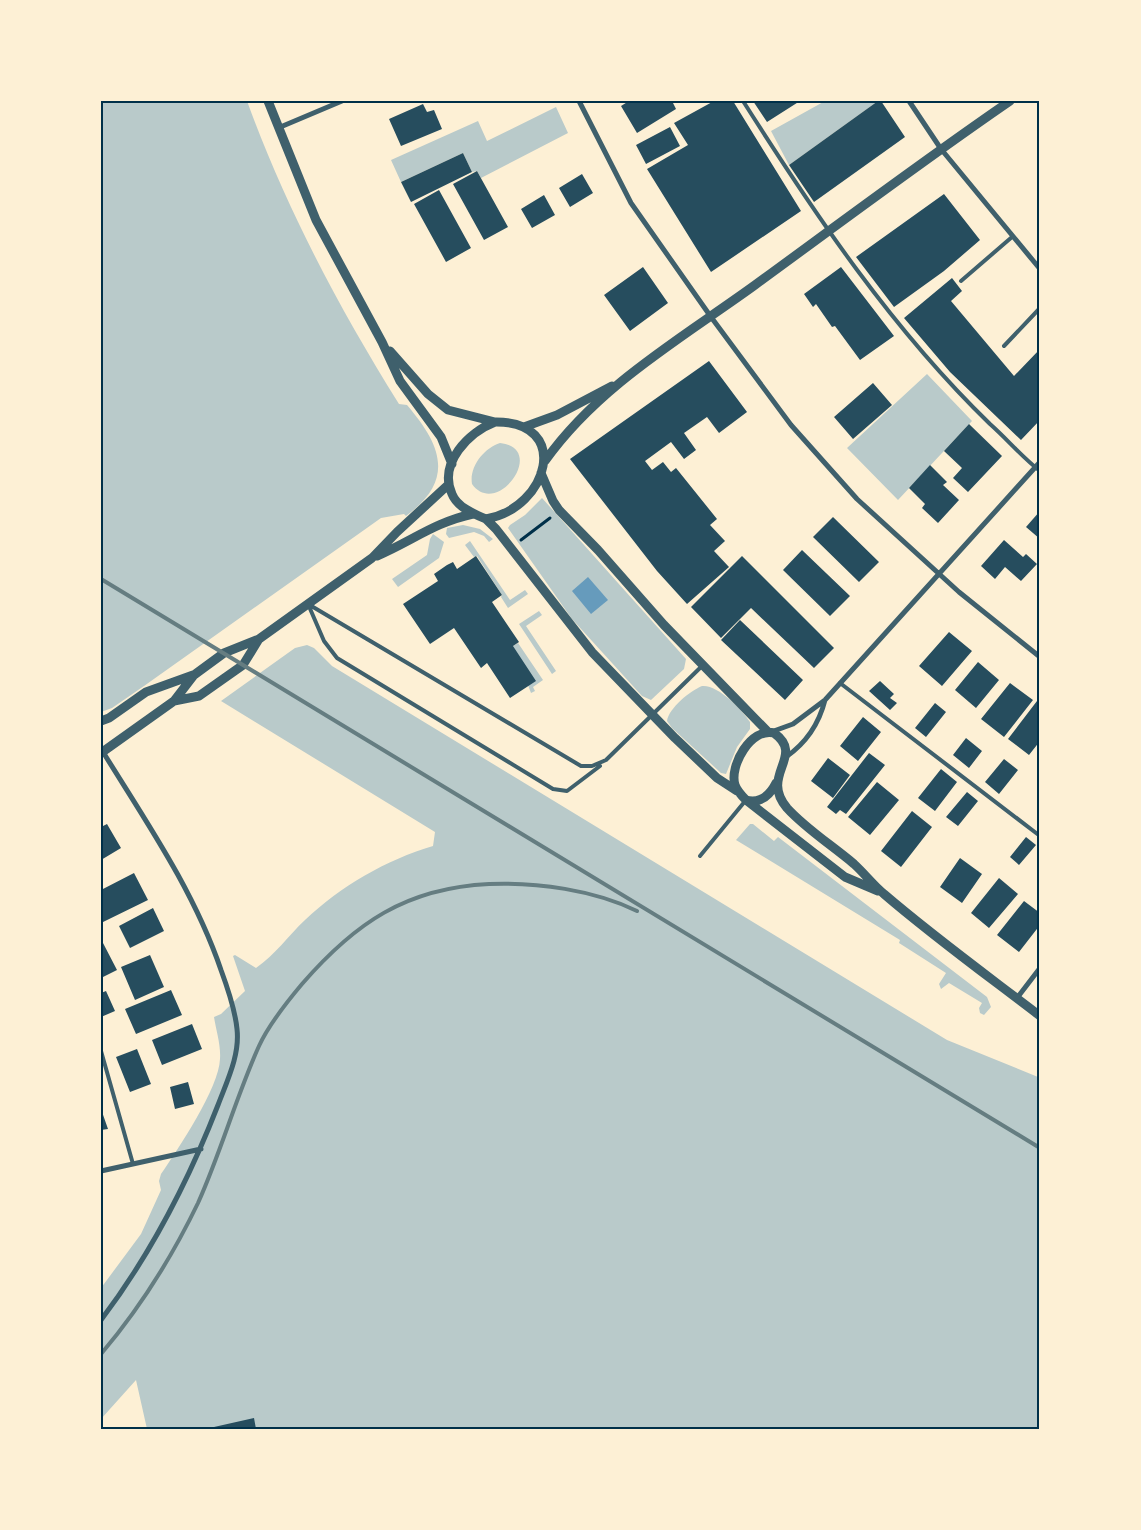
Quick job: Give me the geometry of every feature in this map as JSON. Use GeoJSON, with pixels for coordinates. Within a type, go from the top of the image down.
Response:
{"type":"FeatureCollection","features":[{"type":"Feature","properties":{"kind":"street"},"geometry":{"type":"LineString","coordinates":[[268,101],[316,220],[382,342],[400,381],[441,437],[452,464]]}},
{"type":"Feature","properties":{"kind":"street"},"geometry":{"type":"LineString","coordinates":[[278,128],[342,101]]}},
{"type":"Feature","properties":{"kind":"street"},"geometry":{"type":"LineString","coordinates":[[579,101],[631,203],[711,317],[798,432],[858,499],[940,574],[1040,657]]}},
{"type":"Feature","properties":{"kind":"street"},"geometry":{"type":"LineString","coordinates":[[909,101],[941,149],[1012,237],[1040,268]]}},
{"type":"Feature","properties":{"kind":"street"},"geometry":{"type":"LineString","coordinates":[[524,427],[557,415],[617,383],[1010,101]]}},
{"type":"Feature","properties":{"kind":"street"},"geometry":{"type":"LineString","coordinates":[[382,342],[428,394],[448,410],[496,422],[510,422],[524,427],[535,435],[542,446],[545,461]]}},
{"type":"Feature","properties":{"kind":"street"},"geometry":{"type":"LineString","coordinates":[[486,519],[499,516],[518,507],[532,491],[545,461],[569,431],[617,383]]}},
{"type":"Feature","properties":{"kind":"street"},"geometry":{"type":"LineString","coordinates":[[496,422],[478,429],[461,446],[452,464],[449,484],[452,496],[462,507],[486,519],[592,652],[652,715],[706,767],[845,876],[883,893]]}},
{"type":"Feature","properties":{"kind":"street"},"geometry":{"type":"LineString","coordinates":[[738,792],[735,774],[742,753],[751,740],[793,724],[810,709],[825,700],[1037,469],[1040,462]]}},
{"type":"Feature","properties":{"kind":"street"},"geometry":{"type":"LineString","coordinates":[[541,473],[559,510],[703,665],[769,732],[783,743],[786,757],[770,793],[762,799],[746,800]]}},
{"type":"Feature","properties":{"kind":"street"},"geometry":{"type":"LineString","coordinates":[[101,721],[109,718],[146,692],[194,675],[224,654],[259,639],[372,558],[449,484]]}},
{"type":"Feature","properties":{"kind":"street"},"geometry":{"type":"LineString","coordinates":[[372,558],[405,544],[436,524],[473,514]]}},
{"type":"Feature","properties":{"kind":"street"},"geometry":{"type":"LineString","coordinates":[[174,701],[199,696],[243,665],[259,639]]}},
{"type":"Feature","properties":{"kind":"street"},"geometry":{"type":"LineString","coordinates":[[101,1320],[155,1240],[201,1150],[234,1060],[237,1029],[231,999],[196,907],[165,850],[102,751],[174,701],[194,675]]}},
{"type":"Feature","properties":{"kind":"street"},"geometry":{"type":"LineString","coordinates":[[786,757],[795,751],[812,732],[820,719],[825,700]]}},
{"type":"Feature","properties":{"kind":"street"},"geometry":{"type":"LineString","coordinates":[[776,783],[778,793],[787,807],[855,865],[883,893],[1040,1016]]}},
{"type":"Feature","properties":{"kind":"street"},"geometry":{"type":"LineString","coordinates":[[1017,998],[1040,968]]}},
{"type":"Feature","properties":{"kind":"street"},"geometry":{"type":"LineString","coordinates":[[101,1171],[201,1150]]}},
{"type":"Feature","properties":{"kind":"lane"},"geometry":{"type":"LineString","coordinates":[[743,101],[809,204],[880,300],[962,397],[1037,469]]}},
{"type":"Feature","properties":{"kind":"lane"},"geometry":{"type":"LineString","coordinates":[[961,281],[1012,237]]}},
{"type":"Feature","properties":{"kind":"lane"},"geometry":{"type":"LineString","coordinates":[[1004,346],[1040,308]]}},
{"type":"Feature","properties":{"kind":"lane"},"geometry":{"type":"LineString","coordinates":[[308,604],[324,641],[338,658],[553,788],[563,792],[571,788],[606,760],[703,665]]}},
{"type":"Feature","properties":{"kind":"lane"},"geometry":{"type":"LineString","coordinates":[[308,604],[568,760],[586,767],[597,765],[606,760]]}},
{"type":"Feature","properties":{"kind":"lane"},"geometry":{"type":"LineString","coordinates":[[840,683],[1040,836]]}},
{"type":"Feature","properties":{"kind":"lane"},"geometry":{"type":"LineString","coordinates":[[700,856],[746,800]]}},
{"type":"Feature","properties":{"kind":"lane"},"geometry":{"type":"LineString","coordinates":[[101,1051],[133,1164]]}},
{"type":"Feature","properties":{"kind":"path"},"geometry":{"type":"LineString","coordinates":[[518,542],[554,514]]}},
{"type":"Feature","properties":{"kind":"shaded area"},"geometry":{"type":"Polygon","coordinates":[[[101,101],[247,101],[296,219],[315,257],[355,331],[399,404],[407,405],[428,435],[435,449],[438,462],[437,476],[432,489],[422,503],[406,516],[404,514],[381,518],[144,686],[112,708],[101,712],[101,101]]]}},
{"type":"Feature","properties":{"kind":"shaded area"},"geometry":{"type":"Polygon","coordinates":[[[825,101],[878,101],[789,165],[771,131],[825,101]]]}},
{"type":"Feature","properties":{"kind":"shaded area"},"geometry":{"type":"Polygon","coordinates":[[[556,107],[568,133],[481,178],[477,171],[472,172],[463,153],[401,182],[391,160],[478,121],[487,141],[556,107]]]}},
{"type":"Feature","properties":{"kind":"shaded area"},"geometry":{"type":"Polygon","coordinates":[[[927,374],[972,421],[898,500],[847,448],[927,374]]]}},
{"type":"Feature","properties":{"kind":"shaded area"},"geometry":{"type":"Polygon","coordinates":[[[500,443],[514,448],[519,456],[519,467],[505,488],[494,493],[482,492],[472,484],[475,465],[488,449],[500,443]]]}},
{"type":"Feature","properties":{"kind":"shaded area"},"geometry":{"type":"Polygon","coordinates":[[[542,498],[686,659],[684,669],[651,700],[642,696],[572,619],[508,528],[542,498]]]}},
{"type":"Feature","properties":{"kind":"shaded area"},"geometry":{"type":"Polygon","coordinates":[[[463,525],[480,529],[493,539],[489,542],[484,536],[474,532],[449,538],[446,534],[447,528],[463,525]]]}},
{"type":"Feature","properties":{"kind":"shaded area"},"geometry":{"type":"Polygon","coordinates":[[[433,534],[444,542],[439,558],[398,587],[392,579],[427,555],[430,539],[433,534]]]}},
{"type":"Feature","properties":{"kind":"shaded area"},"geometry":{"type":"Polygon","coordinates":[[[470,541],[510,600],[525,590],[528,594],[508,608],[501,597],[502,595],[477,556],[474,557],[465,545],[470,541]]]}},
{"type":"Feature","properties":{"kind":"shaded area"},"geometry":{"type":"Polygon","coordinates":[[[539,611],[542,615],[526,626],[556,671],[552,674],[519,624],[539,611]]]}},
{"type":"Feature","properties":{"kind":"shaded area"},"geometry":{"type":"Polygon","coordinates":[[[518,643],[543,680],[533,687],[535,691],[531,693],[513,646],[518,643]]]}},
{"type":"Feature","properties":{"kind":"shaded area"},"geometry":{"type":"Polygon","coordinates":[[[307,645],[314,648],[332,666],[947,1040],[1038,1077],[1040,1075],[1040,1429],[147,1429],[136,1380],[101,1419],[101,1288],[141,1234],[161,1190],[159,1181],[161,1174],[196,1118],[213,1086],[220,1059],[214,1017],[221,1014],[245,991],[233,956],[235,955],[256,968],[305,920],[349,885],[398,859],[433,846],[435,832],[221,701],[295,648],[307,645]]]}},
{"type":"Feature","properties":{"kind":"shaded area"},"geometry":{"type":"Polygon","coordinates":[[[702,686],[715,689],[729,698],[750,722],[750,729],[737,747],[726,774],[721,773],[672,728],[667,721],[681,700],[702,686]]]}},
{"type":"Feature","properties":{"kind":"shaded area"},"geometry":{"type":"Polygon","coordinates":[[[750,824],[753,824],[774,841],[778,837],[987,997],[991,1007],[984,1015],[980,1013],[979,1008],[982,1003],[949,983],[941,989],[939,984],[946,973],[899,943],[900,940],[736,840],[750,824]]]}},
{"type":"Feature","properties":{"kind":"water"},"geometry":{"type":"Polygon","coordinates":[[[588,577],[608,600],[591,614],[572,591],[588,577]]]}},
{"type":"Feature","properties":{"kind":"building"},"geometry":{"type":"Polygon","coordinates":[[[629,101],[672,101],[676,109],[637,133],[621,106],[629,101]]]}},
{"type":"Feature","properties":{"kind":"building"},"geometry":{"type":"Polygon","coordinates":[[[714,101],[733,101],[801,211],[711,272],[647,169],[688,145],[674,123],[714,101]]]}},
{"type":"Feature","properties":{"kind":"building"},"geometry":{"type":"Polygon","coordinates":[[[753,101],[800,101],[767,122],[753,101]]]}},
{"type":"Feature","properties":{"kind":"building"},"geometry":{"type":"Polygon","coordinates":[[[878,101],[881,101],[905,137],[814,202],[789,165],[878,101]]]}},
{"type":"Feature","properties":{"kind":"building"},"geometry":{"type":"Polygon","coordinates":[[[423,104],[427,112],[434,110],[442,129],[401,146],[389,119],[423,104]]]}},
{"type":"Feature","properties":{"kind":"building"},"geometry":{"type":"Polygon","coordinates":[[[670,127],[680,146],[646,164],[636,145],[670,127]]]}},
{"type":"Feature","properties":{"kind":"building"},"geometry":{"type":"Polygon","coordinates":[[[463,153],[472,172],[411,202],[401,182],[463,153]]]}},
{"type":"Feature","properties":{"kind":"building"},"geometry":{"type":"Polygon","coordinates":[[[477,171],[508,227],[484,240],[453,184],[477,171]]]}},
{"type":"Feature","properties":{"kind":"building"},"geometry":{"type":"Polygon","coordinates":[[[582,174],[593,193],[570,207],[559,188],[582,174]]]}},
{"type":"Feature","properties":{"kind":"building"},"geometry":{"type":"Polygon","coordinates":[[[439,190],[471,248],[446,262],[414,204],[439,190]]]}},
{"type":"Feature","properties":{"kind":"building"},"geometry":{"type":"Polygon","coordinates":[[[944,194],[980,240],[944,271],[894,307],[856,257],[944,194]]]}},
{"type":"Feature","properties":{"kind":"building"},"geometry":{"type":"Polygon","coordinates":[[[544,195],[555,215],[532,228],[521,209],[544,195]]]}},
{"type":"Feature","properties":{"kind":"building"},"geometry":{"type":"Polygon","coordinates":[[[643,267],[668,303],[630,331],[604,295],[643,267]]]}},
{"type":"Feature","properties":{"kind":"building"},"geometry":{"type":"Polygon","coordinates":[[[841,267],[894,336],[860,360],[835,326],[832,327],[816,304],[813,307],[804,294],[841,267]]]}},
{"type":"Feature","properties":{"kind":"building"},"geometry":{"type":"Polygon","coordinates":[[[952,278],[962,291],[951,301],[1014,376],[1040,349],[1040,420],[1021,440],[950,372],[904,318],[952,278]]]}},
{"type":"Feature","properties":{"kind":"building"},"geometry":{"type":"Polygon","coordinates":[[[709,361],[747,412],[719,433],[707,417],[684,433],[696,450],[684,459],[671,442],[645,461],[652,470],[663,462],[671,472],[676,468],[717,519],[710,525],[725,541],[714,551],[729,567],[687,604],[657,571],[570,459],[709,361]]]}},
{"type":"Feature","properties":{"kind":"building"},"geometry":{"type":"Polygon","coordinates":[[[873,383],[892,405],[853,439],[834,417],[873,383]]]}},
{"type":"Feature","properties":{"kind":"building"},"geometry":{"type":"Polygon","coordinates":[[[969,424],[1002,456],[968,492],[953,478],[962,468],[944,451],[969,424]]]}},
{"type":"Feature","properties":{"kind":"building"},"geometry":{"type":"Polygon","coordinates":[[[930,465],[947,482],[943,485],[959,500],[938,523],[922,508],[925,504],[909,488],[930,465]]]}},
{"type":"Feature","properties":{"kind":"building"},"geometry":{"type":"Polygon","coordinates":[[[1040,511],[1040,539],[1026,527],[1040,511]]]}},
{"type":"Feature","properties":{"kind":"building"},"geometry":{"type":"Polygon","coordinates":[[[833,517],[879,562],[859,582],[813,537],[833,517]]]}},
{"type":"Feature","properties":{"kind":"building"},"geometry":{"type":"Polygon","coordinates":[[[1004,540],[1023,557],[1026,554],[1037,564],[1021,581],[1005,567],[995,579],[981,566],[1004,540]]]}},
{"type":"Feature","properties":{"kind":"building"},"geometry":{"type":"Polygon","coordinates":[[[802,550],[850,596],[830,616],[783,570],[802,550]]]}},
{"type":"Feature","properties":{"kind":"building"},"geometry":{"type":"Polygon","coordinates":[[[476,556],[502,595],[492,602],[519,642],[513,646],[536,681],[510,698],[487,663],[481,668],[454,628],[430,644],[403,604],[438,581],[434,574],[447,565],[453,562],[457,569],[476,556]]]}},
{"type":"Feature","properties":{"kind":"building"},"geometry":{"type":"Polygon","coordinates":[[[742,556],[834,648],[814,668],[751,608],[721,638],[691,607],[742,556]]]}},
{"type":"Feature","properties":{"kind":"building"},"geometry":{"type":"Polygon","coordinates":[[[740,620],[803,680],[785,700],[721,640],[740,620]]]}},
{"type":"Feature","properties":{"kind":"building"},"geometry":{"type":"Polygon","coordinates":[[[949,632],[972,651],[942,686],[919,666],[949,632]]]}},
{"type":"Feature","properties":{"kind":"building"},"geometry":{"type":"Polygon","coordinates":[[[978,662],[999,680],[976,708],[955,690],[978,662]]]}},
{"type":"Feature","properties":{"kind":"building"},"geometry":{"type":"Polygon","coordinates":[[[880,681],[894,694],[890,698],[897,703],[890,710],[869,691],[880,681]]]}},
{"type":"Feature","properties":{"kind":"building"},"geometry":{"type":"Polygon","coordinates":[[[1010,683],[1033,700],[1004,737],[981,719],[1010,683]]]}},
{"type":"Feature","properties":{"kind":"building"},"geometry":{"type":"Polygon","coordinates":[[[1037,701],[1040,703],[1040,741],[1029,755],[1008,739],[1037,701]]]}},
{"type":"Feature","properties":{"kind":"building"},"geometry":{"type":"Polygon","coordinates":[[[935,703],[946,712],[926,737],[915,728],[935,703]]]}},
{"type":"Feature","properties":{"kind":"building"},"geometry":{"type":"Polygon","coordinates":[[[863,717],[881,732],[858,761],[840,746],[863,717]]]}},
{"type":"Feature","properties":{"kind":"building"},"geometry":{"type":"Polygon","coordinates":[[[966,738],[982,751],[969,768],[953,755],[966,738]]]}},
{"type":"Feature","properties":{"kind":"building"},"geometry":{"type":"Polygon","coordinates":[[[869,753],[885,765],[846,814],[840,810],[836,814],[827,807],[869,753]]]}},
{"type":"Feature","properties":{"kind":"building"},"geometry":{"type":"Polygon","coordinates":[[[828,758],[850,775],[833,798],[811,781],[828,758]]]}},
{"type":"Feature","properties":{"kind":"building"},"geometry":{"type":"Polygon","coordinates":[[[1004,759],[1018,770],[999,794],[985,782],[1004,759]]]}},
{"type":"Feature","properties":{"kind":"building"},"geometry":{"type":"Polygon","coordinates":[[[941,769],[957,782],[935,811],[918,798],[941,769]]]}},
{"type":"Feature","properties":{"kind":"building"},"geometry":{"type":"Polygon","coordinates":[[[877,782],[899,800],[870,835],[848,817],[877,782]]]}},
{"type":"Feature","properties":{"kind":"building"},"geometry":{"type":"Polygon","coordinates":[[[967,792],[978,801],[958,826],[946,817],[967,792]]]}},
{"type":"Feature","properties":{"kind":"building"},"geometry":{"type":"Polygon","coordinates":[[[912,811],[932,827],[901,867],[881,851],[912,811]]]}},
{"type":"Feature","properties":{"kind":"building"},"geometry":{"type":"Polygon","coordinates":[[[107,824],[121,848],[101,860],[101,827],[107,824]]]}},
{"type":"Feature","properties":{"kind":"building"},"geometry":{"type":"Polygon","coordinates":[[[1026,837],[1036,845],[1019,865],[1010,857],[1026,837]]]}},
{"type":"Feature","properties":{"kind":"building"},"geometry":{"type":"Polygon","coordinates":[[[960,858],[982,874],[962,903],[940,887],[960,858]]]}},
{"type":"Feature","properties":{"kind":"building"},"geometry":{"type":"Polygon","coordinates":[[[134,873],[148,900],[101,923],[101,890],[134,873]]]}},
{"type":"Feature","properties":{"kind":"building"},"geometry":{"type":"Polygon","coordinates":[[[999,878],[1018,894],[989,928],[971,913],[999,878]]]}},
{"type":"Feature","properties":{"kind":"building"},"geometry":{"type":"Polygon","coordinates":[[[1024,901],[1040,913],[1040,925],[1019,952],[997,935],[1024,901]]]}},
{"type":"Feature","properties":{"kind":"building"},"geometry":{"type":"Polygon","coordinates":[[[153,908],[164,931],[130,948],[119,926],[153,908]]]}},
{"type":"Feature","properties":{"kind":"building"},"geometry":{"type":"Polygon","coordinates":[[[103,943],[117,970],[101,978],[101,944],[103,943]]]}},
{"type":"Feature","properties":{"kind":"building"},"geometry":{"type":"Polygon","coordinates":[[[150,955],[164,987],[135,1000],[121,967],[150,955]]]}},
{"type":"Feature","properties":{"kind":"building"},"geometry":{"type":"Polygon","coordinates":[[[171,990],[182,1015],[136,1034],[125,1009],[171,990]]]}},
{"type":"Feature","properties":{"kind":"building"},"geometry":{"type":"Polygon","coordinates":[[[106,991],[115,1011],[101,1017],[101,993],[106,991]]]}},
{"type":"Feature","properties":{"kind":"building"},"geometry":{"type":"Polygon","coordinates":[[[192,1024],[202,1049],[162,1065],[152,1040],[192,1024]]]}},
{"type":"Feature","properties":{"kind":"building"},"geometry":{"type":"Polygon","coordinates":[[[137,1049],[151,1084],[130,1092],[116,1057],[137,1049]]]}},
{"type":"Feature","properties":{"kind":"building"},"geometry":{"type":"Polygon","coordinates":[[[188,1082],[194,1104],[175,1109],[170,1087],[188,1082]]]}},
{"type":"Feature","properties":{"kind":"building"},"geometry":{"type":"Polygon","coordinates":[[[101,1109],[108,1129],[101,1130],[101,1109]]]}},
{"type":"Feature","properties":{"kind":"building"},"geometry":{"type":"Polygon","coordinates":[[[254,1418],[256,1429],[215,1429],[214,1427],[254,1418]]]}},
{"type":"Feature","properties":{"kind":"railway"},"geometry":{"type":"LineString","coordinates":[[101,579],[1040,1148]]}},
{"type":"Feature","properties":{"kind":"railway"},"geometry":{"type":"LineString","coordinates":[[101,1354],[142,1300],[188,1223],[206,1184],[251,1065],[268,1030],[302,984],[342,943],[384,913],[407,901],[459,887],[489,884],[546,886],[584,893],[637,911]]}}]}
